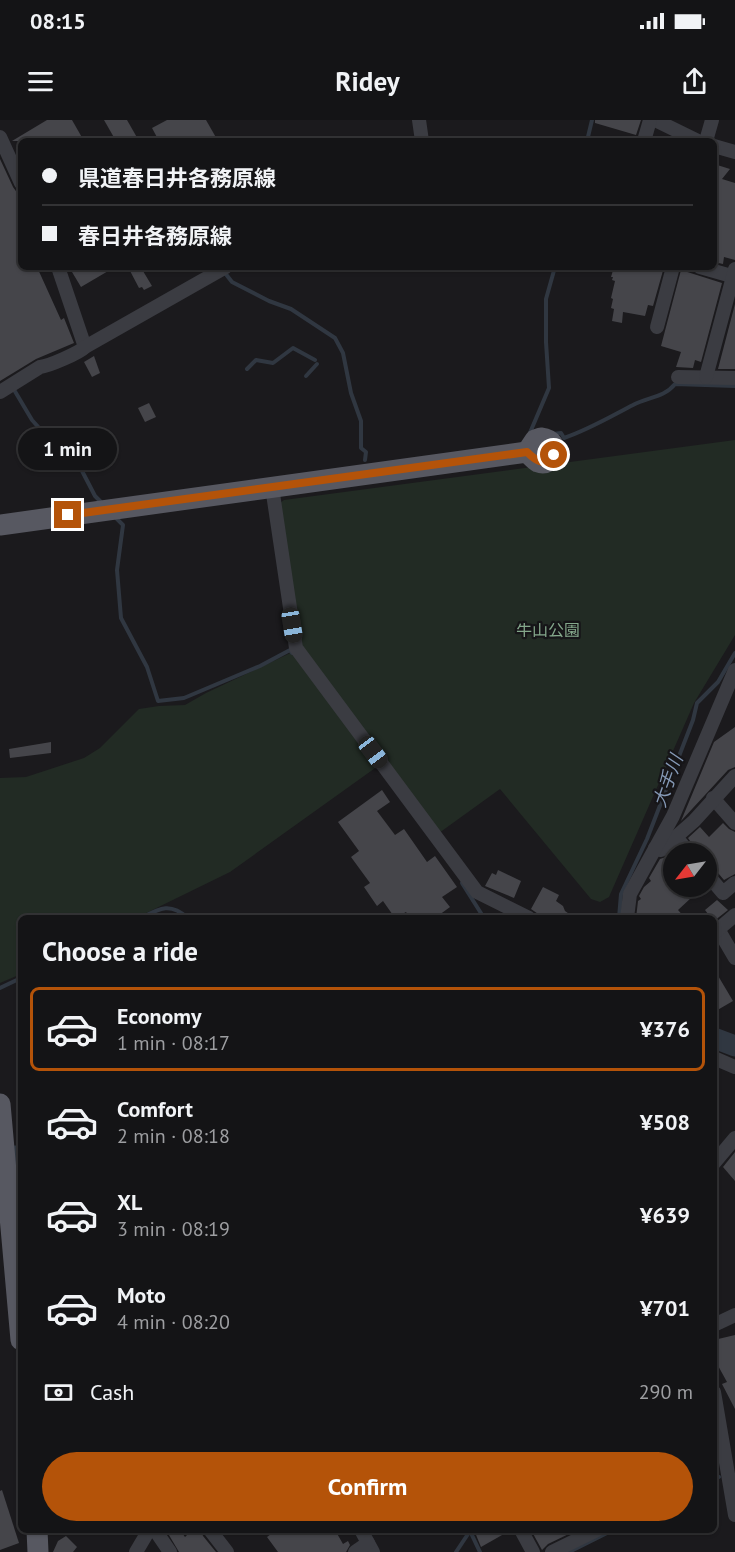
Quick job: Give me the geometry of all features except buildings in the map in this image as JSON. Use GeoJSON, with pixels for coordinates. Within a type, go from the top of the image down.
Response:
{"type":"FeatureCollection","features":[{"type":"Feature","properties":{"kind":"main road"},"geometry":{"type":"LineString","coordinates":[[0,525],[527,452]]}},
{"type":"Feature","properties":{"kind":"main road"},"geometry":{"type":"LineString","coordinates":[[0,1104],[8,1179],[6,1229],[18,1314]]}},
{"type":"Feature","properties":{"kind":"main road"},"geometry":{"type":"LineString","coordinates":[[36,1533],[38,1552]]}},
{"type":"Feature","properties":{"kind":"street"},"geometry":{"type":"LineString","coordinates":[[419,120],[422,138]]}},
{"type":"Feature","properties":{"kind":"street"},"geometry":{"type":"LineString","coordinates":[[645,138],[650,120]]}},
{"type":"Feature","properties":{"kind":"street"},"geometry":{"type":"LineString","coordinates":[[655,120],[692,138]]}},
{"type":"Feature","properties":{"kind":"street"},"geometry":{"type":"LineString","coordinates":[[707,138],[712,120]]}},
{"type":"Feature","properties":{"kind":"street"},"geometry":{"type":"LineString","coordinates":[[0,137],[18,176]]}},
{"type":"Feature","properties":{"kind":"street"},"geometry":{"type":"LineString","coordinates":[[717,148],[735,152]]}},
{"type":"Feature","properties":{"kind":"street"},"geometry":{"type":"LineString","coordinates":[[59,270],[85,347]]}},
{"type":"Feature","properties":{"kind":"street"},"geometry":{"type":"LineString","coordinates":[[0,392],[40,367],[80,353],[85,347],[221,270]]}},
{"type":"Feature","properties":{"kind":"street"},"geometry":{"type":"LineString","coordinates":[[657,327],[672,270]]}},
{"type":"Feature","properties":{"kind":"street"},"geometry":{"type":"LineString","coordinates":[[706,377],[734,274],[715,270]]}},
{"type":"Feature","properties":{"kind":"street"},"geometry":{"type":"LineString","coordinates":[[678,377],[735,378]]}},
{"type":"Feature","properties":{"kind":"street"},"geometry":{"type":"LineString","coordinates":[[272,487],[296,648],[477,891],[523,915]]}},
{"type":"Feature","properties":{"kind":"street"},"geometry":{"type":"LineString","coordinates":[[627,915],[630,894],[673,816],[730,700],[735,670]]}},
{"type":"Feature","properties":{"kind":"street"},"geometry":{"type":"LineString","coordinates":[[655,848],[661,850],[694,821],[735,776]]}},
{"type":"Feature","properties":{"kind":"street"},"geometry":{"type":"LineString","coordinates":[[713,798],[735,823]]}},
{"type":"Feature","properties":{"kind":"street"},"geometry":{"type":"LineString","coordinates":[[676,837],[681,843]]}},
{"type":"Feature","properties":{"kind":"street"},"geometry":{"type":"LineString","coordinates":[[717,886],[723,893],[735,883]]}},
{"type":"Feature","properties":{"kind":"street"},"geometry":{"type":"LineString","coordinates":[[717,930],[735,915]]}},
{"type":"Feature","properties":{"kind":"street"},"geometry":{"type":"LineString","coordinates":[[717,932],[735,958]]}},
{"type":"Feature","properties":{"kind":"street"},"geometry":{"type":"LineString","coordinates":[[717,1059],[735,1067]]}},
{"type":"Feature","properties":{"kind":"street"},"geometry":{"type":"LineString","coordinates":[[717,1159],[735,1138]]}},
{"type":"Feature","properties":{"kind":"street"},"geometry":{"type":"LineString","coordinates":[[717,1324],[735,1315]]}},
{"type":"Feature","properties":{"kind":"street"},"geometry":{"type":"LineString","coordinates":[[717,1405],[731,1463],[735,1515]]}},
{"type":"Feature","properties":{"kind":"street"},"geometry":{"type":"LineString","coordinates":[[717,1470],[731,1463]]}},
{"type":"Feature","properties":{"kind":"street"},"geometry":{"type":"LineString","coordinates":[[136,1552],[147,1533]]}},
{"type":"Feature","properties":{"kind":"street"},"geometry":{"type":"LineString","coordinates":[[157,1533],[170,1552]]}},
{"type":"Feature","properties":{"kind":"street"},"geometry":{"type":"LineString","coordinates":[[212,1533],[226,1552]]}},
{"type":"Feature","properties":{"kind":"street"},"geometry":{"type":"LineString","coordinates":[[355,1552],[371,1548],[363,1533]]}},
{"type":"Feature","properties":{"kind":"street"},"geometry":{"type":"LineString","coordinates":[[523,1533],[533,1552]]}},
{"type":"Feature","properties":{"kind":"street"},"geometry":{"type":"LineString","coordinates":[[552,1552],[590,1533]]}},
{"type":"Feature","properties":{"kind":"green space","name":"牛山公園"},"geometry":{"type":"Polygon","coordinates":[[[735,440],[735,635],[694,703],[609,897],[600,902],[591,899],[500,789],[439,833],[385,761],[230,872],[142,915],[18,915],[18,975],[0,983],[0,778],[26,777],[84,758],[100,748],[139,709],[185,705],[301,648],[280,503],[284,500],[735,440]]]}},
{"type":"Feature","properties":{"kind":"waterway"},"geometry":{"type":"LineString","coordinates":[[588,138],[592,120]]}},
{"type":"Feature","properties":{"kind":"waterway"},"geometry":{"type":"LineString","coordinates":[[529,435],[549,388],[546,299],[554,270]]}},
{"type":"Feature","properties":{"kind":"waterway"},"geometry":{"type":"LineString","coordinates":[[225,273],[232,282],[269,301],[291,309],[335,338],[343,353],[351,393],[361,421],[361,448],[366,452],[365,460]]}},
{"type":"Feature","properties":{"kind":"waterway"},"geometry":{"type":"LineString","coordinates":[[247,369],[256,360],[273,363],[293,348],[315,360]]}},
{"type":"Feature","properties":{"kind":"waterway"},"geometry":{"type":"LineString","coordinates":[[306,376],[317,364]]}},
{"type":"Feature","properties":{"kind":"waterway"},"geometry":{"type":"LineString","coordinates":[[553,434],[561,433],[564,438],[573,435],[638,402],[661,395],[675,384],[735,386]]}},
{"type":"Feature","properties":{"kind":"waterway"},"geometry":{"type":"LineString","coordinates":[[13,388],[32,420],[58,449],[80,467],[95,496],[103,504]]}},
{"type":"Feature","properties":{"kind":"waterway"},"geometry":{"type":"LineString","coordinates":[[114,516],[123,525],[117,570],[121,618],[147,667],[158,701],[184,698],[260,666],[290,650],[292,653]]}},
{"type":"Feature","properties":{"kind":"waterway","name":"大手川"},"geometry":{"type":"LineString","coordinates":[[619,915],[621,894],[647,839],[693,720],[697,703],[718,682],[735,653]]}},
{"type":"Feature","properties":{"kind":"waterway"},"geometry":{"type":"LineString","coordinates":[[462,883],[482,915]]}},
{"type":"Feature","properties":{"kind":"waterway"},"geometry":{"type":"LineString","coordinates":[[148,915],[165,908],[176,910],[184,915]]}},
{"type":"Feature","properties":{"kind":"waterway"},"geometry":{"type":"LineString","coordinates":[[0,988],[18,979]]}},
{"type":"Feature","properties":{"kind":"waterway"},"geometry":{"type":"LineString","coordinates":[[717,1039],[735,1046]]}},
{"type":"Feature","properties":{"kind":"waterway"},"geometry":{"type":"LineString","coordinates":[[0,1156],[18,1156]]}},
{"type":"Feature","properties":{"kind":"waterway"},"geometry":{"type":"LineString","coordinates":[[456,1552],[469,1533]]}},
{"type":"Feature","properties":{"kind":"waterway"},"geometry":{"type":"LineString","coordinates":[[471,1533],[480,1552]]}},
{"type":"Feature","properties":{"kind":"waterway"},"geometry":{"type":"LineString","coordinates":[[569,1552],[607,1533]]}},
{"type":"Feature","properties":{"kind":"route"},"geometry":{"type":"LineString","coordinates":[[68,515],[527,452],[538,462],[550,460],[554,455]]}}]}
